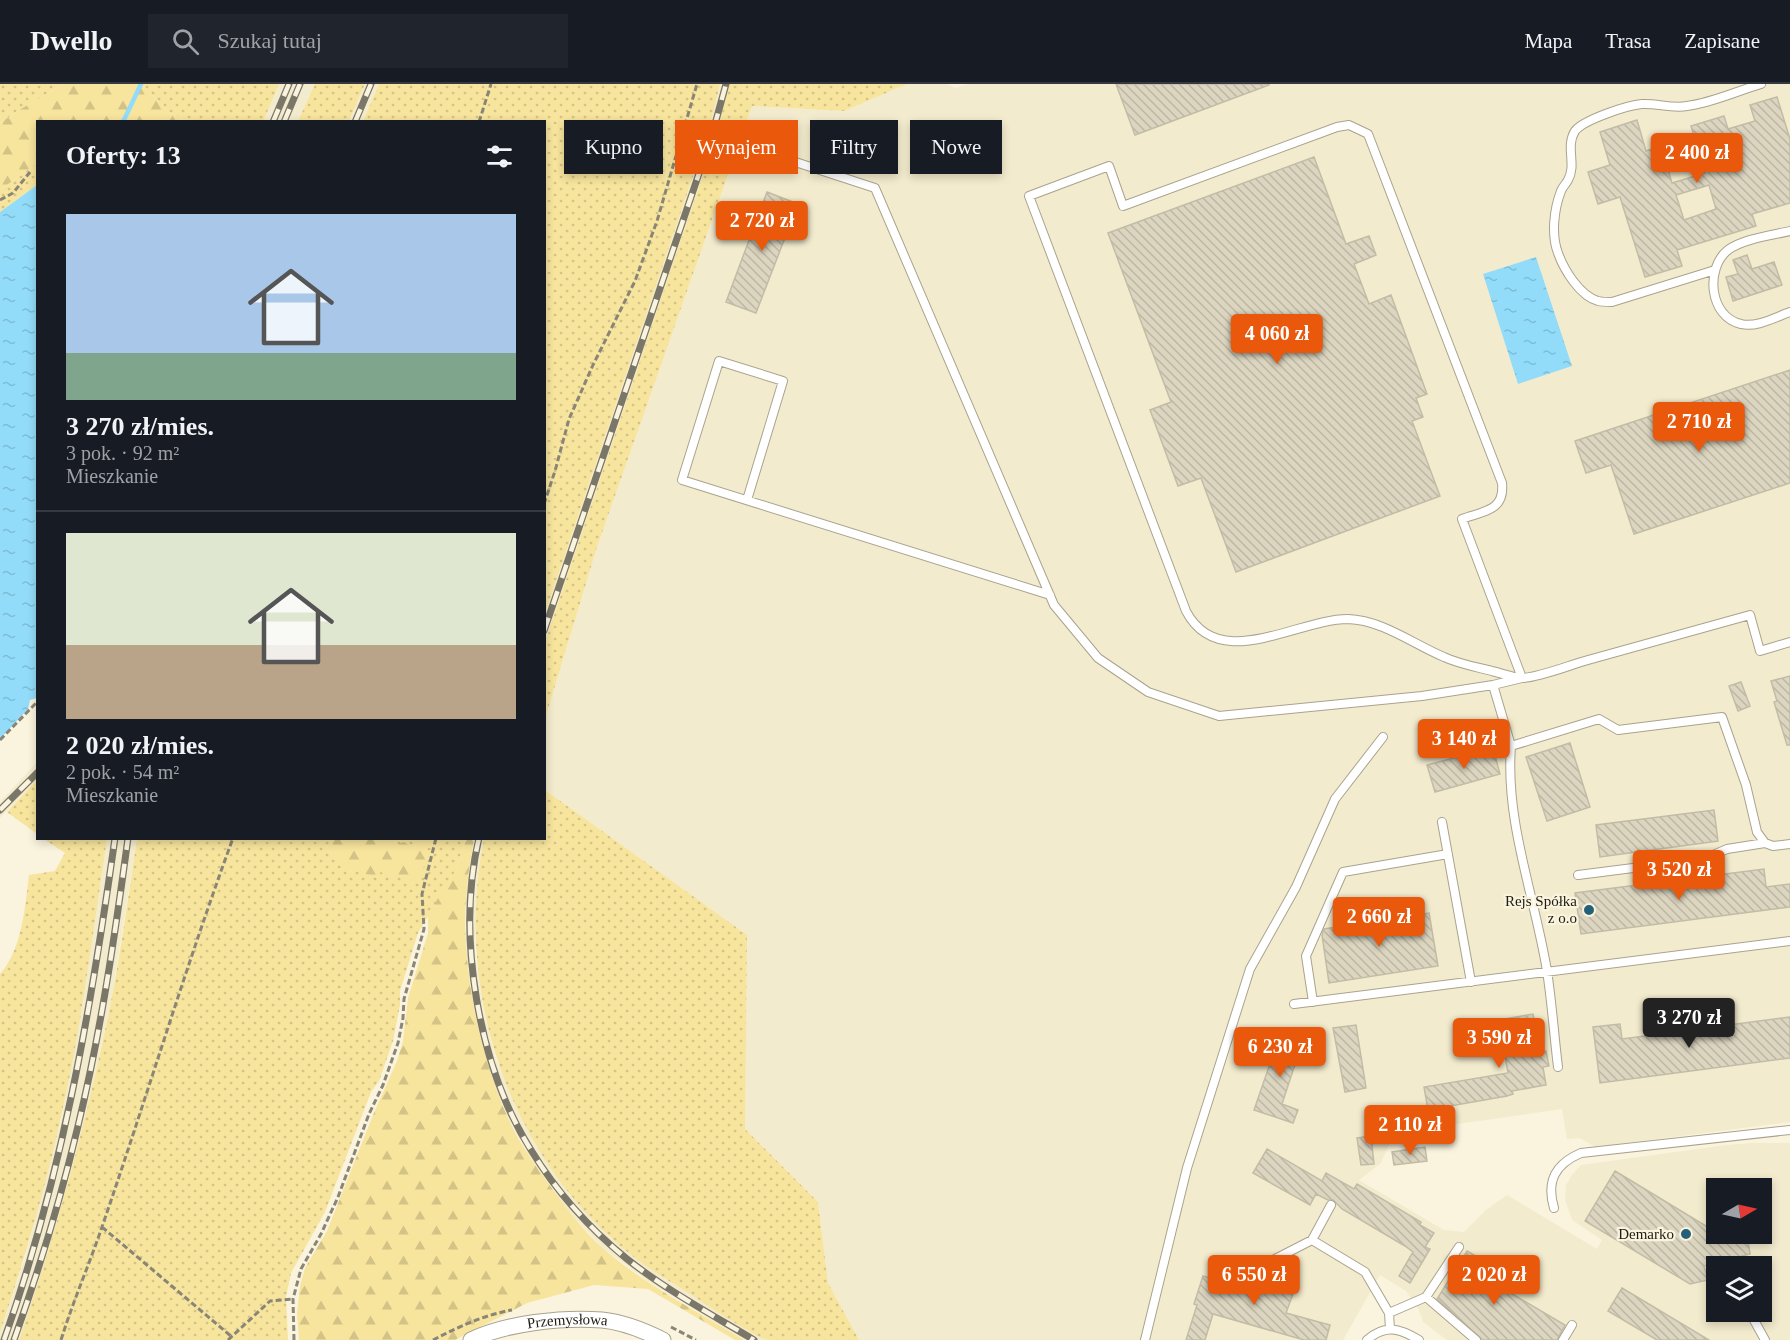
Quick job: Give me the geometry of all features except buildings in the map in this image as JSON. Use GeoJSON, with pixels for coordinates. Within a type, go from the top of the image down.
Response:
{"type":"FeatureCollection","features":[{"type":"Feature","properties":{"kind":"street","name":"Przemysłowa"},"geometry":{"type":"LineString","coordinates":[[471,1340],[483,1334],[522,1325],[603,1320],[624,1324],[663,1340]]}},
{"type":"Feature","properties":{"kind":"lane"},"geometry":{"type":"LineString","coordinates":[[1714,270],[1612,302],[1596,301],[1583,291],[1569,274],[1557,252],[1554,230],[1556,207],[1562,189],[1569,178],[1572,162],[1570,146],[1576,131],[1587,121],[1639,104],[1688,106],[1761,84]]}},
{"type":"Feature","properties":{"kind":"lane"},"geometry":{"type":"LineString","coordinates":[[1349,125],[1368,134],[1502,483],[1502,499],[1496,506],[1462,519],[1522,678],[1446,658],[1363,620],[1319,622],[1266,638],[1232,641],[1204,633],[1192,623],[1029,196],[1109,166],[1123,206],[1337,128],[1349,125]]}},
{"type":"Feature","properties":{"kind":"lane"},"geometry":{"type":"LineString","coordinates":[[798,163],[875,188],[1054,605],[1098,658],[1148,692],[1219,716],[1422,696],[1522,678],[1750,615],[1760,651],[1790,642]]}},
{"type":"Feature","properties":{"kind":"lane"},"geometry":{"type":"LineString","coordinates":[[1790,231],[1730,248],[1718,259],[1714,270],[1713,286],[1717,303],[1726,317],[1742,324],[1755,324],[1790,312]]}},
{"type":"Feature","properties":{"kind":"lane"},"geometry":{"type":"LineString","coordinates":[[747,500],[783,381],[719,361],[682,480],[1050,595]]}},
{"type":"Feature","properties":{"kind":"lane"},"geometry":{"type":"LineString","coordinates":[[1493,685],[1511,746],[1509,771],[1515,816],[1547,972],[1558,1067]]}},
{"type":"Feature","properties":{"kind":"lane"},"geometry":{"type":"LineString","coordinates":[[1511,746],[1599,719],[1618,730],[1722,717],[1746,784],[1757,832],[1765,843]]}},
{"type":"Feature","properties":{"kind":"lane"},"geometry":{"type":"LineString","coordinates":[[1145,1340],[1187,1168],[1250,969],[1296,887],[1335,799],[1383,737]]}},
{"type":"Feature","properties":{"kind":"lane"},"geometry":{"type":"LineString","coordinates":[[1442,822],[1471,981]]}},
{"type":"Feature","properties":{"kind":"lane"},"geometry":{"type":"LineString","coordinates":[[1578,875],[1704,859],[1727,849],[1765,843],[1773,846],[1790,844]]}},
{"type":"Feature","properties":{"kind":"lane"},"geometry":{"type":"LineString","coordinates":[[1313,1002],[1306,956],[1342,872],[1448,854]]}},
{"type":"Feature","properties":{"kind":"lane"},"geometry":{"type":"LineString","coordinates":[[1294,1004],[1790,941]]}},
{"type":"Feature","properties":{"kind":"lane"},"geometry":{"type":"LineString","coordinates":[[1554,1208],[1550,1188],[1553,1177],[1571,1157],[1581,1153],[1790,1130]]}},
{"type":"Feature","properties":{"kind":"lane"},"geometry":{"type":"LineString","coordinates":[[1275,1259],[1312,1240],[1331,1205]]}},
{"type":"Feature","properties":{"kind":"lane"},"geometry":{"type":"LineString","coordinates":[[1312,1240],[1365,1272],[1389,1313],[1390,1329]]}},
{"type":"Feature","properties":{"kind":"lane"},"geometry":{"type":"LineString","coordinates":[[1389,1313],[1426,1297],[1459,1247]]}},
{"type":"Feature","properties":{"kind":"lane"},"geometry":{"type":"LineString","coordinates":[[1426,1297],[1476,1340]]}},
{"type":"Feature","properties":{"kind":"lane"},"geometry":{"type":"LineString","coordinates":[[1755,1322],[1765,1340]]}},
{"type":"Feature","properties":{"kind":"lane"},"geometry":{"type":"LineString","coordinates":[[1563,1340],[1572,1325]]}},
{"type":"Feature","properties":{"kind":"lane"},"geometry":{"type":"LineString","coordinates":[[1367,1340],[1380,1330],[1390,1329],[1405,1332],[1419,1340]]}},
{"type":"Feature","properties":{"kind":"path"},"geometry":{"type":"LineString","coordinates":[[480,120],[491,84]]}},
{"type":"Feature","properties":{"kind":"path"},"geometry":{"type":"LineString","coordinates":[[546,497],[569,419],[635,281],[657,221],[697,84]]}},
{"type":"Feature","properties":{"kind":"path"},"geometry":{"type":"LineString","coordinates":[[0,200],[13,193],[30,172]]}},
{"type":"Feature","properties":{"kind":"path"},"geometry":{"type":"LineString","coordinates":[[0,740],[36,703]]}},
{"type":"Feature","properties":{"kind":"path"},"geometry":{"type":"LineString","coordinates":[[61,1340],[70,1308],[102,1227],[232,840]]}},
{"type":"Feature","properties":{"kind":"path"},"geometry":{"type":"LineString","coordinates":[[294,1340],[293,1299],[301,1269],[328,1220],[369,1114],[393,1061],[402,1026],[404,999],[424,930],[422,894],[436,840]]}},
{"type":"Feature","properties":{"kind":"path"},"geometry":{"type":"LineString","coordinates":[[102,1227],[230,1338],[270,1301],[293,1299]]}},
{"type":"Feature","properties":{"kind":"shaded area"},"geometry":{"type":"Polygon","coordinates":[[[279,84],[315,84],[298,120],[264,120],[279,84]]]}},
{"type":"Feature","properties":{"kind":"shaded area"},"geometry":{"type":"Polygon","coordinates":[[[365,84],[379,84],[363,120],[350,120],[365,84]]]}},
{"type":"Feature","properties":{"kind":"shaded area"},"geometry":{"type":"Polygon","coordinates":[[[720,84],[729,84],[720,120],[711,120],[720,84]]]}},
{"type":"Feature","properties":{"kind":"shaded area"},"geometry":{"type":"Polygon","coordinates":[[[907,84],[947,84],[955,88],[968,84],[1790,84],[1790,1122],[1595,1147],[1580,1138],[1567,1139],[1562,1109],[1394,1133],[1381,1163],[1359,1180],[1444,1230],[1464,1232],[1486,1210],[1507,1195],[1597,1249],[1602,1240],[1572,1220],[1565,1200],[1566,1185],[1581,1165],[1726,1145],[1790,1143],[1790,1340],[1447,1340],[1423,1322],[1419,1310],[1406,1291],[1380,1275],[1343,1340],[859,1340],[828,1283],[818,1202],[745,1129],[747,935],[546,791],[546,716],[597,547],[728,174],[798,174],[798,120],[747,120],[752,106],[844,111],[907,84]]]}},
{"type":"Feature","properties":{"kind":"shaded area"},"geometry":{"type":"Polygon","coordinates":[[[694,174],[703,174],[546,641],[546,611],[694,174]]]}},
{"type":"Feature","properties":{"kind":"shaded area"},"geometry":{"type":"Polygon","coordinates":[[[36,763],[36,781],[0,818],[0,802],[36,763]]]}},
{"type":"Feature","properties":{"kind":"shaded area"},"geometry":{"type":"Polygon","coordinates":[[[107,840],[137,840],[112,995],[87,1113],[46,1263],[19,1340],[0,1340],[0,1332],[25,1258],[62,1116],[85,990],[107,840]]]}},
{"type":"Feature","properties":{"kind":"shaded area"},"geometry":{"type":"Polygon","coordinates":[[[474,840],[484,840],[476,894],[475,953],[483,1008],[496,1060],[536,1146],[584,1210],[609,1237],[665,1279],[766,1340],[744,1340],[646,1280],[603,1248],[568,1211],[530,1158],[508,1118],[488,1064],[473,1006],[466,948],[466,890],[474,840]]]}},
{"type":"Feature","properties":{"kind":"green space"},"geometry":{"type":"Polygon","coordinates":[[[0,84],[64,84],[0,123],[0,84]]]}},
{"type":"Feature","properties":{"kind":"green space"},"geometry":{"type":"Polygon","coordinates":[[[64,84],[141,84],[169,112],[184,120],[36,120],[36,164],[0,190],[0,123],[64,84]]]}},
{"type":"Feature","properties":{"kind":"green space"},"geometry":{"type":"Polygon","coordinates":[[[141,84],[279,84],[264,120],[184,120],[169,112],[141,84]]]}},
{"type":"Feature","properties":{"kind":"green space"},"geometry":{"type":"Polygon","coordinates":[[[315,84],[365,84],[349,120],[298,120],[315,84]]]}},
{"type":"Feature","properties":{"kind":"green space"},"geometry":{"type":"Polygon","coordinates":[[[379,84],[720,84],[711,120],[675,120],[675,174],[694,174],[546,611],[546,120],[363,120],[379,84]]]}},
{"type":"Feature","properties":{"kind":"green space"},"geometry":{"type":"Polygon","coordinates":[[[729,84],[907,84],[844,111],[752,106],[747,120],[720,120],[729,84]]]}},
{"type":"Feature","properties":{"kind":"green space"},"geometry":{"type":"Polygon","coordinates":[[[36,164],[36,186],[0,212],[0,190],[36,164]]]}},
{"type":"Feature","properties":{"kind":"green space"},"geometry":{"type":"Polygon","coordinates":[[[703,174],[728,174],[597,547],[546,716],[546,639],[703,174]]]}},
{"type":"Feature","properties":{"kind":"green space"},"geometry":{"type":"Polygon","coordinates":[[[36,781],[36,833],[7,812],[36,781]]]}},
{"type":"Feature","properties":{"kind":"green space"},"geometry":{"type":"Polygon","coordinates":[[[546,791],[747,935],[745,1129],[818,1202],[828,1283],[859,1340],[768,1340],[762,1338],[638,1260],[609,1236],[572,1196],[540,1152],[515,1104],[496,1054],[483,1001],[476,947],[477,893],[484,840],[546,840],[546,791]]]}},
{"type":"Feature","properties":{"kind":"green space"},"geometry":{"type":"Polygon","coordinates":[[[46,840],[107,840],[81,1013],[61,1117],[34,1225],[0,1332],[0,974],[18,940],[29,875],[55,871],[65,853],[46,840]]]}},
{"type":"Feature","properties":{"kind":"green space"},"geometry":{"type":"Polygon","coordinates":[[[137,840],[466,840],[456,870],[418,933],[400,991],[400,1005],[393,1041],[379,1081],[371,1092],[325,1212],[291,1273],[286,1297],[288,1340],[19,1340],[72,1170],[103,1040],[137,840]]]}},
{"type":"Feature","properties":{"kind":"green space"},"geometry":{"type":"Polygon","coordinates":[[[334,840],[392,840],[395,845],[404,842],[412,847],[414,840],[427,840],[428,856],[419,879],[410,881],[401,875],[396,880],[381,872],[374,877],[351,870],[334,856],[330,848],[334,840]]]}},
{"type":"Feature","properties":{"kind":"green space"},"geometry":{"type":"Polygon","coordinates":[[[466,840],[474,840],[465,915],[469,974],[480,1035],[488,1064],[516,1135],[567,1209],[604,1249],[654,1286],[744,1340],[735,1340],[648,1289],[594,1285],[527,1303],[455,1340],[299,1340],[297,1313],[305,1268],[327,1231],[397,1061],[403,1041],[408,998],[428,933],[428,914],[456,870],[466,840]]]}},
{"type":"Feature","properties":{"kind":"water"},"geometry":{"type":"Polygon","coordinates":[[[36,186],[36,698],[30,700],[28,709],[0,739],[0,212],[36,186]]]}},
{"type":"Feature","properties":{"kind":"water"},"geometry":{"type":"Polygon","coordinates":[[[1536,257],[1572,366],[1518,384],[1483,274],[1536,257]]]}},
{"type":"Feature","properties":{"kind":"waterway"},"geometry":{"type":"LineString","coordinates":[[124,120],[141,84]]}},
{"type":"Feature","properties":{"kind":"railway"},"geometry":{"type":"LineString","coordinates":[[274,120],[289,84]]}},
{"type":"Feature","properties":{"kind":"railway"},"geometry":{"type":"LineString","coordinates":[[285,120],[300,84]]}},
{"type":"Feature","properties":{"kind":"railway"},"geometry":{"type":"LineString","coordinates":[[356,120],[371,84]]}},
{"type":"Feature","properties":{"kind":"railway"},"geometry":{"type":"LineString","coordinates":[[546,625],[712,135],[726,84]]}},
{"type":"Feature","properties":{"kind":"railway"},"geometry":{"type":"LineString","coordinates":[[0,810],[36,774]]}},
{"type":"Feature","properties":{"kind":"railway"},"geometry":{"type":"LineString","coordinates":[[4,1340],[42,1217],[72,1092],[96,966],[115,840]]}},
{"type":"Feature","properties":{"kind":"railway"},"geometry":{"type":"LineString","coordinates":[[14,1340],[57,1207],[94,1055],[128,840]]}},
{"type":"Feature","properties":{"kind":"railway"},"geometry":{"type":"LineString","coordinates":[[479,840],[472,876],[470,916],[471,957],[476,999],[497,1079],[531,1150],[574,1209],[627,1259],[657,1281],[754,1340]]}},
{"type":"Feature","properties":{"kind":"place","name":"Rejs Spółka z o.o"},"geometry":{"type":"Point","coordinates":[1589,910]}},
{"type":"Feature","properties":{"kind":"place","name":"Demarko"},"geometry":{"type":"Point","coordinates":[1686,1234]}}]}
